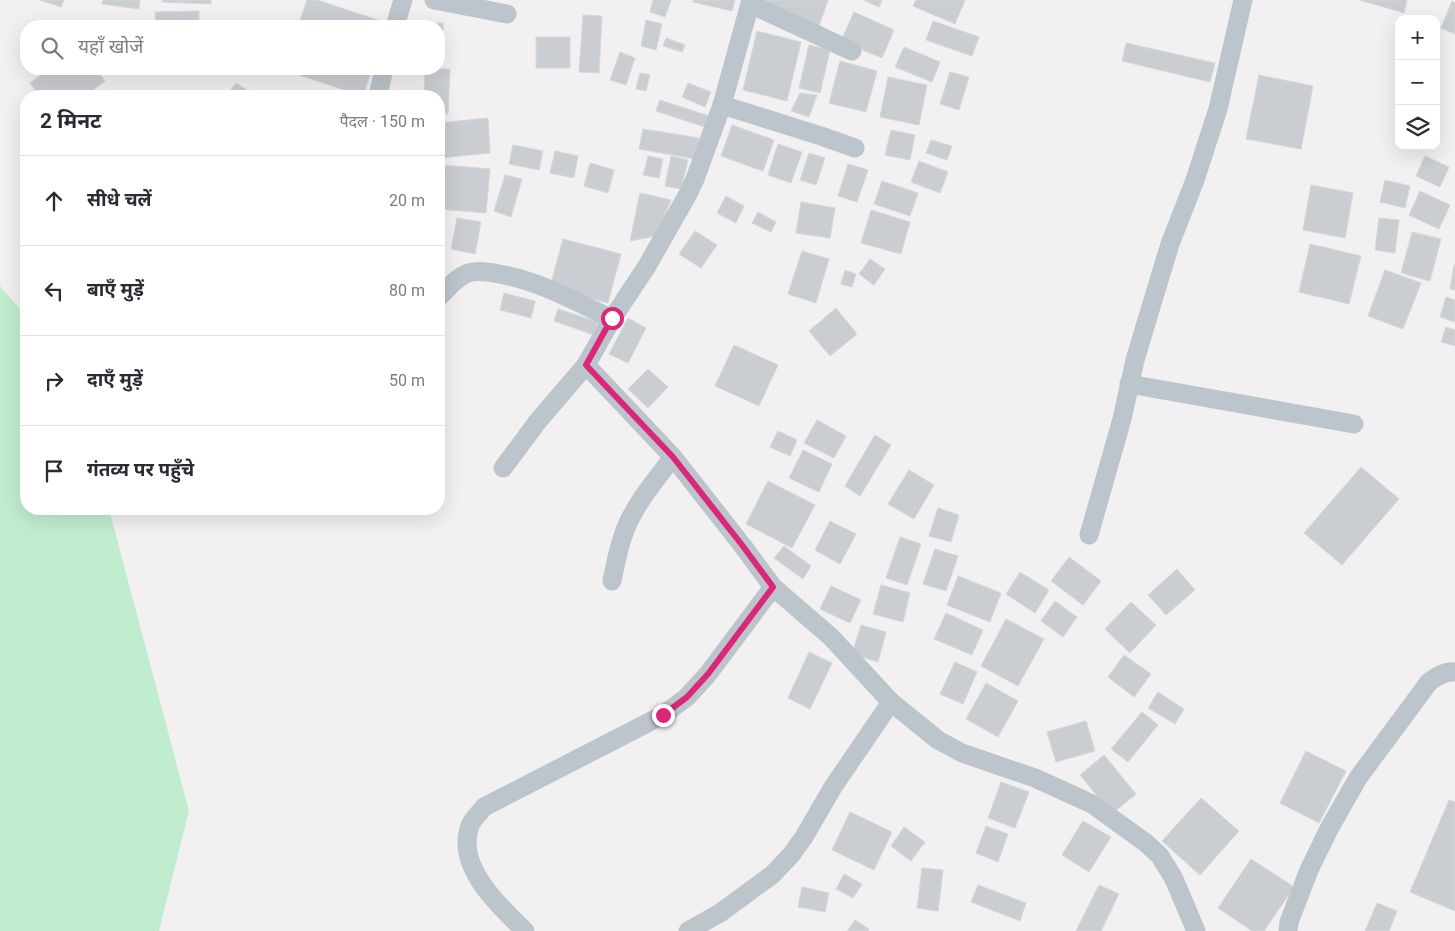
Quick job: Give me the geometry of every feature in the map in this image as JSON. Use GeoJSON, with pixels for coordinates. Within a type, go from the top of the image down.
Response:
{"type":"FeatureCollection","features":[{"type":"Feature","properties":{"kind":"street"},"geometry":{"type":"LineString","coordinates":[[397,20],[403,0]]}},
{"type":"Feature","properties":{"kind":"street"},"geometry":{"type":"LineString","coordinates":[[434,0],[507,14]]}},
{"type":"Feature","properties":{"kind":"street"},"geometry":{"type":"LineString","coordinates":[[1090,535],[1122,418],[1129,384],[1170,244],[1196,180],[1218,110],[1243,0]]}},
{"type":"Feature","properties":{"kind":"street"},"geometry":{"type":"LineString","coordinates":[[503,468],[538,421],[586,365],[612,318],[647,266],[688,194],[722,105],[751,2],[852,51]]}},
{"type":"Feature","properties":{"kind":"street"},"geometry":{"type":"LineString","coordinates":[[379,90],[383,75]]}},
{"type":"Feature","properties":{"kind":"street"},"geometry":{"type":"LineString","coordinates":[[722,105],[855,148]]}},
{"type":"Feature","properties":{"kind":"street"},"geometry":{"type":"LineString","coordinates":[[445,291],[458,278],[469,273],[488,272],[532,282],[612,318]]}},
{"type":"Feature","properties":{"kind":"street"},"geometry":{"type":"LineString","coordinates":[[586,365],[673,457],[773,587],[831,637],[891,702],[946,745],[962,753],[1035,778],[1076,796],[1092,804],[1146,843],[1160,856],[1174,879],[1196,931]]}},
{"type":"Feature","properties":{"kind":"street"},"geometry":{"type":"LineString","coordinates":[[1129,384],[1354,424]]}},
{"type":"Feature","properties":{"kind":"street"},"geometry":{"type":"LineString","coordinates":[[612,581],[623,535],[630,520],[639,504],[673,457]]}},
{"type":"Feature","properties":{"kind":"street"},"geometry":{"type":"LineString","coordinates":[[525,931],[496,903],[479,878],[468,856],[466,840],[471,823],[484,807],[663,715],[687,697],[708,674],[773,587]]}},
{"type":"Feature","properties":{"kind":"street"},"geometry":{"type":"LineString","coordinates":[[1288,931],[1289,922],[1309,870],[1329,829],[1358,778],[1429,682],[1449,671],[1455,672]]}},
{"type":"Feature","properties":{"kind":"street"},"geometry":{"type":"LineString","coordinates":[[688,931],[720,913],[772,875],[792,855],[832,787],[891,702]]}},
{"type":"Feature","properties":{"kind":"green space"},"geometry":{"type":"Polygon","coordinates":[[[0,286],[20,309],[20,515],[111,515],[189,811],[159,931],[0,931],[0,286]]]}},
{"type":"Feature","properties":{"kind":"building"},"geometry":{"type":"Polygon","coordinates":[[[40,0],[64,0],[61,7],[40,0]]]}},
{"type":"Feature","properties":{"kind":"building"},"geometry":{"type":"Polygon","coordinates":[[[103,0],[140,0],[139,9],[102,4],[103,0]]]}},
{"type":"Feature","properties":{"kind":"building"},"geometry":{"type":"Polygon","coordinates":[[[162,0],[211,0],[211,4],[162,2],[162,0]]]}},
{"type":"Feature","properties":{"kind":"building"},"geometry":{"type":"Polygon","coordinates":[[[307,0],[317,0],[378,20],[300,20],[307,0]]]}},
{"type":"Feature","properties":{"kind":"building"},"geometry":{"type":"Polygon","coordinates":[[[653,0],[671,0],[665,17],[650,12],[653,0]]]}},
{"type":"Feature","properties":{"kind":"building"},"geometry":{"type":"Polygon","coordinates":[[[694,0],[735,0],[732,11],[693,2],[694,0]]]}},
{"type":"Feature","properties":{"kind":"building"},"geometry":{"type":"Polygon","coordinates":[[[765,0],[828,0],[819,26],[763,6],[765,0]]]}},
{"type":"Feature","properties":{"kind":"building"},"geometry":{"type":"Polygon","coordinates":[[[863,0],[882,0],[879,7],[863,0]]]}},
{"type":"Feature","properties":{"kind":"building"},"geometry":{"type":"Polygon","coordinates":[[[916,0],[965,0],[955,24],[913,6],[916,0]]]}},
{"type":"Feature","properties":{"kind":"building"},"geometry":{"type":"Polygon","coordinates":[[[1360,0],[1407,0],[1404,13],[1360,0]]]}},
{"type":"Feature","properties":{"kind":"building"},"geometry":{"type":"Polygon","coordinates":[[[1452,1],[1455,3],[1455,34],[1441,28],[1452,1]]]}},
{"type":"Feature","properties":{"kind":"building"},"geometry":{"type":"Polygon","coordinates":[[[199,11],[199,20],[156,20],[155,12],[199,11]]]}},
{"type":"Feature","properties":{"kind":"building"},"geometry":{"type":"Polygon","coordinates":[[[854,12],[894,30],[882,58],[841,41],[854,12]]]}},
{"type":"Feature","properties":{"kind":"building"},"geometry":{"type":"Polygon","coordinates":[[[583,15],[602,16],[599,73],[579,72],[583,15]]]}},
{"type":"Feature","properties":{"kind":"building"},"geometry":{"type":"Polygon","coordinates":[[[646,20],[662,24],[656,50],[641,46],[646,20]]]}},
{"type":"Feature","properties":{"kind":"building"},"geometry":{"type":"Polygon","coordinates":[[[933,21],[979,37],[972,56],[926,40],[933,21]]]}},
{"type":"Feature","properties":{"kind":"building"},"geometry":{"type":"Polygon","coordinates":[[[757,31],[801,42],[787,101],[743,90],[757,31]]]}},
{"type":"Feature","properties":{"kind":"building"},"geometry":{"type":"Polygon","coordinates":[[[536,37],[570,37],[570,68],[536,68],[536,37]]]}},
{"type":"Feature","properties":{"kind":"building"},"geometry":{"type":"Polygon","coordinates":[[[666,38],[685,45],[682,52],[663,46],[666,38]]]}},
{"type":"Feature","properties":{"kind":"building"},"geometry":{"type":"Polygon","coordinates":[[[1126,43],[1215,63],[1210,82],[1122,61],[1126,43]]]}},
{"type":"Feature","properties":{"kind":"building"},"geometry":{"type":"Polygon","coordinates":[[[809,45],[830,50],[820,93],[799,88],[809,45]]]}},
{"type":"Feature","properties":{"kind":"building"},"geometry":{"type":"Polygon","coordinates":[[[904,47],[940,62],[932,82],[895,67],[904,47]]]}},
{"type":"Feature","properties":{"kind":"building"},"geometry":{"type":"Polygon","coordinates":[[[620,52],[635,58],[626,85],[610,80],[620,52]]]}},
{"type":"Feature","properties":{"kind":"building"},"geometry":{"type":"Polygon","coordinates":[[[840,61],[877,71],[866,112],[829,103],[840,61]]]}},
{"type":"Feature","properties":{"kind":"building"},"geometry":{"type":"Polygon","coordinates":[[[445,69],[450,69],[448,114],[445,114],[445,90],[424,90],[425,75],[445,75],[445,69]]]}},
{"type":"Feature","properties":{"kind":"building"},"geometry":{"type":"Polygon","coordinates":[[[950,72],[969,77],[959,110],[940,104],[950,72]]]}},
{"type":"Feature","properties":{"kind":"building"},"geometry":{"type":"Polygon","coordinates":[[[640,73],[650,75],[646,91],[636,89],[640,73]]]}},
{"type":"Feature","properties":{"kind":"building"},"geometry":{"type":"Polygon","coordinates":[[[41,75],[100,75],[105,81],[93,90],[35,90],[30,83],[41,75]]]}},
{"type":"Feature","properties":{"kind":"building"},"geometry":{"type":"Polygon","coordinates":[[[299,75],[370,75],[365,90],[345,90],[299,75]]]}},
{"type":"Feature","properties":{"kind":"building"},"geometry":{"type":"Polygon","coordinates":[[[1259,75],[1313,86],[1301,149],[1246,139],[1259,75]]]}},
{"type":"Feature","properties":{"kind":"building"},"geometry":{"type":"Polygon","coordinates":[[[888,77],[927,85],[919,125],[880,117],[888,77]]]}},
{"type":"Feature","properties":{"kind":"building"},"geometry":{"type":"Polygon","coordinates":[[[236,83],[247,90],[231,90],[236,83]]]}},
{"type":"Feature","properties":{"kind":"building"},"geometry":{"type":"Polygon","coordinates":[[[688,83],[711,92],[705,107],[682,97],[688,83]]]}},
{"type":"Feature","properties":{"kind":"building"},"geometry":{"type":"Polygon","coordinates":[[[800,93],[817,95],[809,117],[791,111],[800,93]]]}},
{"type":"Feature","properties":{"kind":"building"},"geometry":{"type":"Polygon","coordinates":[[[660,100],[709,116],[705,127],[656,111],[660,100]]]}},
{"type":"Feature","properties":{"kind":"building"},"geometry":{"type":"Polygon","coordinates":[[[488,118],[490,153],[445,158],[445,122],[488,118]]]}},
{"type":"Feature","properties":{"kind":"building"},"geometry":{"type":"Polygon","coordinates":[[[732,125],[774,140],[763,171],[721,156],[732,125]]]}},
{"type":"Feature","properties":{"kind":"building"},"geometry":{"type":"Polygon","coordinates":[[[643,129],[699,138],[695,159],[639,149],[643,129]]]}},
{"type":"Feature","properties":{"kind":"building"},"geometry":{"type":"Polygon","coordinates":[[[891,130],[915,135],[910,160],[885,155],[891,130]]]}},
{"type":"Feature","properties":{"kind":"building"},"geometry":{"type":"Polygon","coordinates":[[[931,140],[952,146],[947,160],[926,153],[931,140]]]}},
{"type":"Feature","properties":{"kind":"building"},"geometry":{"type":"Polygon","coordinates":[[[778,144],[802,152],[791,183],[768,175],[778,144]]]}},
{"type":"Feature","properties":{"kind":"building"},"geometry":{"type":"Polygon","coordinates":[[[513,145],[543,151],[539,170],[509,164],[513,145]]]}},
{"type":"Feature","properties":{"kind":"building"},"geometry":{"type":"Polygon","coordinates":[[[555,151],[578,156],[574,178],[550,173],[555,151]]]}},
{"type":"Feature","properties":{"kind":"building"},"geometry":{"type":"Polygon","coordinates":[[[809,153],[825,158],[816,185],[800,180],[809,153]]]}},
{"type":"Feature","properties":{"kind":"building"},"geometry":{"type":"Polygon","coordinates":[[[648,156],[663,159],[659,178],[643,175],[648,156]]]}},
{"type":"Feature","properties":{"kind":"building"},"geometry":{"type":"Polygon","coordinates":[[[671,156],[688,160],[681,189],[665,186],[671,156]]]}},
{"type":"Feature","properties":{"kind":"building"},"geometry":{"type":"Polygon","coordinates":[[[1425,156],[1449,167],[1440,187],[1416,176],[1425,156]]]}},
{"type":"Feature","properties":{"kind":"building"},"geometry":{"type":"Polygon","coordinates":[[[919,161],[948,172],[940,193],[911,182],[919,161]]]}},
{"type":"Feature","properties":{"kind":"building"},"geometry":{"type":"Polygon","coordinates":[[[590,163],[614,170],[608,193],[584,186],[590,163]]]}},
{"type":"Feature","properties":{"kind":"building"},"geometry":{"type":"Polygon","coordinates":[[[848,164],[868,170],[857,202],[838,196],[848,164]]]}},
{"type":"Feature","properties":{"kind":"building"},"geometry":{"type":"Polygon","coordinates":[[[445,165],[490,169],[486,213],[445,210],[445,165]]]}},
{"type":"Feature","properties":{"kind":"building"},"geometry":{"type":"Polygon","coordinates":[[[505,175],[522,179],[511,217],[494,211],[505,175]]]}},
{"type":"Feature","properties":{"kind":"building"},"geometry":{"type":"Polygon","coordinates":[[[1385,180],[1410,186],[1405,208],[1380,202],[1385,180]]]}},
{"type":"Feature","properties":{"kind":"building"},"geometry":{"type":"Polygon","coordinates":[[[882,181],[918,193],[910,216],[874,204],[882,181]]]}},
{"type":"Feature","properties":{"kind":"building"},"geometry":{"type":"Polygon","coordinates":[[[1311,185],[1353,193],[1345,238],[1303,230],[1311,185]]]}},
{"type":"Feature","properties":{"kind":"building"},"geometry":{"type":"Polygon","coordinates":[[[1420,191],[1450,205],[1439,229],[1409,215],[1420,191]]]}},
{"type":"Feature","properties":{"kind":"building"},"geometry":{"type":"Polygon","coordinates":[[[640,193],[671,200],[656,236],[630,241],[640,193]]]}},
{"type":"Feature","properties":{"kind":"building"},"geometry":{"type":"Polygon","coordinates":[[[726,196],[744,206],[736,223],[717,213],[726,196]]]}},
{"type":"Feature","properties":{"kind":"building"},"geometry":{"type":"Polygon","coordinates":[[[801,202],[835,208],[830,238],[796,233],[801,202]]]}},
{"type":"Feature","properties":{"kind":"building"},"geometry":{"type":"Polygon","coordinates":[[[871,210],[910,222],[901,254],[861,243],[871,210]]]}},
{"type":"Feature","properties":{"kind":"building"},"geometry":{"type":"Polygon","coordinates":[[[758,212],[776,222],[771,232],[752,223],[758,212]]]}},
{"type":"Feature","properties":{"kind":"building"},"geometry":{"type":"Polygon","coordinates":[[[457,218],[481,222],[475,254],[451,249],[457,218]]]}},
{"type":"Feature","properties":{"kind":"building"},"geometry":{"type":"Polygon","coordinates":[[[1379,218],[1399,220],[1395,253],[1375,250],[1379,218]]]}},
{"type":"Feature","properties":{"kind":"building"},"geometry":{"type":"Polygon","coordinates":[[[695,231],[717,245],[701,268],[679,254],[695,231]]]}},
{"type":"Feature","properties":{"kind":"building"},"geometry":{"type":"Polygon","coordinates":[[[1412,232],[1441,239],[1430,281],[1401,273],[1412,232]]]}},
{"type":"Feature","properties":{"kind":"building"},"geometry":{"type":"Polygon","coordinates":[[[563,239],[621,254],[608,303],[550,287],[563,239]]]}},
{"type":"Feature","properties":{"kind":"building"},"geometry":{"type":"Polygon","coordinates":[[[1310,244],[1361,256],[1349,304],[1299,292],[1310,244]]]}},
{"type":"Feature","properties":{"kind":"building"},"geometry":{"type":"Polygon","coordinates":[[[802,251],[829,259],[816,303],[788,294],[802,251]]]}},
{"type":"Feature","properties":{"kind":"building"},"geometry":{"type":"Polygon","coordinates":[[[870,259],[885,269],[874,285],[859,274],[870,259]]]}},
{"type":"Feature","properties":{"kind":"building"},"geometry":{"type":"Polygon","coordinates":[[[1455,265],[1455,290],[1450,289],[1455,265]]]}},
{"type":"Feature","properties":{"kind":"building"},"geometry":{"type":"Polygon","coordinates":[[[845,270],[856,274],[852,287],[841,284],[845,270]]]}},
{"type":"Feature","properties":{"kind":"building"},"geometry":{"type":"Polygon","coordinates":[[[1385,270],[1421,283],[1403,329],[1368,316],[1385,270]]]}},
{"type":"Feature","properties":{"kind":"building"},"geometry":{"type":"Polygon","coordinates":[[[504,293],[535,301],[531,318],[500,310],[504,293]]]}},
{"type":"Feature","properties":{"kind":"building"},"geometry":{"type":"Polygon","coordinates":[[[1446,297],[1455,300],[1455,322],[1440,317],[1446,297]]]}},
{"type":"Feature","properties":{"kind":"building"},"geometry":{"type":"Polygon","coordinates":[[[836,308],[857,334],[830,356],[809,331],[836,308]]]}},
{"type":"Feature","properties":{"kind":"building"},"geometry":{"type":"Polygon","coordinates":[[[558,309],[598,322],[594,335],[554,321],[558,309]]]}},
{"type":"Feature","properties":{"kind":"building"},"geometry":{"type":"Polygon","coordinates":[[[628,318],[646,328],[628,363],[609,354],[628,318]]]}},
{"type":"Feature","properties":{"kind":"building"},"geometry":{"type":"Polygon","coordinates":[[[1446,327],[1455,330],[1455,346],[1441,342],[1446,327]]]}},
{"type":"Feature","properties":{"kind":"building"},"geometry":{"type":"Polygon","coordinates":[[[734,345],[778,365],[759,406],[715,386],[734,345]]]}},
{"type":"Feature","properties":{"kind":"building"},"geometry":{"type":"Polygon","coordinates":[[[648,369],[668,387],[648,408],[628,389],[648,369]]]}},
{"type":"Feature","properties":{"kind":"building"},"geometry":{"type":"Polygon","coordinates":[[[817,420],[846,436],[834,458],[804,443],[817,420]]]}},
{"type":"Feature","properties":{"kind":"building"},"geometry":{"type":"Polygon","coordinates":[[[778,431],[797,440],[790,456],[770,447],[778,431]]]}},
{"type":"Feature","properties":{"kind":"building"},"geometry":{"type":"Polygon","coordinates":[[[875,435],[891,445],[860,496],[845,486],[875,435]]]}},
{"type":"Feature","properties":{"kind":"building"},"geometry":{"type":"Polygon","coordinates":[[[803,450],[832,464],[819,492],[789,478],[803,450]]]}},
{"type":"Feature","properties":{"kind":"building"},"geometry":{"type":"Polygon","coordinates":[[[1361,467],[1399,499],[1342,565],[1304,533],[1361,467]]]}},
{"type":"Feature","properties":{"kind":"building"},"geometry":{"type":"Polygon","coordinates":[[[909,470],[934,485],[914,519],[888,504],[909,470]]]}},
{"type":"Feature","properties":{"kind":"building"},"geometry":{"type":"Polygon","coordinates":[[[768,481],[815,505],[792,548],[746,524],[768,481]]]}},
{"type":"Feature","properties":{"kind":"building"},"geometry":{"type":"Polygon","coordinates":[[[938,508],[959,515],[951,542],[929,536],[938,508]]]}},
{"type":"Feature","properties":{"kind":"building"},"geometry":{"type":"Polygon","coordinates":[[[830,521],[856,534],[840,564],[815,550],[830,521]]]}},
{"type":"Feature","properties":{"kind":"building"},"geometry":{"type":"Polygon","coordinates":[[[900,537],[921,544],[907,585],[886,578],[900,537]]]}},
{"type":"Feature","properties":{"kind":"building"},"geometry":{"type":"Polygon","coordinates":[[[784,546],[811,566],[803,579],[774,558],[784,546]]]}},
{"type":"Feature","properties":{"kind":"building"},"geometry":{"type":"Polygon","coordinates":[[[935,549],[958,556],[946,591],[923,584],[935,549]]]}},
{"type":"Feature","properties":{"kind":"building"},"geometry":{"type":"Polygon","coordinates":[[[1069,557],[1101,581],[1083,605],[1051,581],[1069,557]]]}},
{"type":"Feature","properties":{"kind":"building"},"geometry":{"type":"Polygon","coordinates":[[[1177,569],[1195,590],[1166,615],[1148,595],[1177,569]]]}},
{"type":"Feature","properties":{"kind":"building"},"geometry":{"type":"Polygon","coordinates":[[[1020,572],[1049,590],[1035,613],[1006,594],[1020,572]]]}},
{"type":"Feature","properties":{"kind":"building"},"geometry":{"type":"Polygon","coordinates":[[[958,576],[1001,593],[990,622],[947,605],[958,576]]]}},
{"type":"Feature","properties":{"kind":"building"},"geometry":{"type":"Polygon","coordinates":[[[881,585],[910,593],[903,622],[873,614],[881,585]]]}},
{"type":"Feature","properties":{"kind":"building"},"geometry":{"type":"Polygon","coordinates":[[[831,586],[861,600],[850,623],[820,609],[831,586]]]}},
{"type":"Feature","properties":{"kind":"building"},"geometry":{"type":"Polygon","coordinates":[[[1055,601],[1077,617],[1063,637],[1041,621],[1055,601]]]}},
{"type":"Feature","properties":{"kind":"building"},"geometry":{"type":"Polygon","coordinates":[[[1131,602],[1156,625],[1130,653],[1105,629],[1131,602]]]}},
{"type":"Feature","properties":{"kind":"building"},"geometry":{"type":"Polygon","coordinates":[[[946,613],[983,630],[972,655],[934,639],[946,613]]]}},
{"type":"Feature","properties":{"kind":"building"},"geometry":{"type":"Polygon","coordinates":[[[1006,619],[1044,639],[1018,686],[981,666],[1006,619]]]}},
{"type":"Feature","properties":{"kind":"building"},"geometry":{"type":"Polygon","coordinates":[[[861,625],[886,632],[878,662],[852,654],[861,625]]]}},
{"type":"Feature","properties":{"kind":"building"},"geometry":{"type":"Polygon","coordinates":[[[809,652],[832,663],[810,709],[788,698],[809,652]]]}},
{"type":"Feature","properties":{"kind":"building"},"geometry":{"type":"Polygon","coordinates":[[[1124,655],[1151,674],[1134,697],[1108,677],[1124,655]]]}},
{"type":"Feature","properties":{"kind":"building"},"geometry":{"type":"Polygon","coordinates":[[[955,662],[977,672],[963,704],[940,694],[955,662]]]}},
{"type":"Feature","properties":{"kind":"building"},"geometry":{"type":"Polygon","coordinates":[[[986,683],[1018,701],[998,737],[966,719],[986,683]]]}},
{"type":"Feature","properties":{"kind":"building"},"geometry":{"type":"Polygon","coordinates":[[[1158,692],[1184,709],[1175,724],[1148,708],[1158,692]]]}},
{"type":"Feature","properties":{"kind":"building"},"geometry":{"type":"Polygon","coordinates":[[[1142,712],[1158,725],[1128,762],[1111,749],[1142,712]]]}},
{"type":"Feature","properties":{"kind":"building"},"geometry":{"type":"Polygon","coordinates":[[[1086,721],[1095,751],[1056,762],[1047,732],[1086,721]]]}},
{"type":"Feature","properties":{"kind":"building"},"geometry":{"type":"Polygon","coordinates":[[[1306,751],[1346,771],[1319,823],[1280,803],[1306,751]]]}},
{"type":"Feature","properties":{"kind":"building"},"geometry":{"type":"Polygon","coordinates":[[[1104,755],[1136,794],[1112,814],[1080,775],[1104,755]]]}},
{"type":"Feature","properties":{"kind":"building"},"geometry":{"type":"Polygon","coordinates":[[[1001,782],[1029,792],[1015,828],[988,818],[1001,782]]]}},
{"type":"Feature","properties":{"kind":"building"},"geometry":{"type":"Polygon","coordinates":[[[1201,798],[1239,831],[1200,875],[1162,841],[1201,798]]]}},
{"type":"Feature","properties":{"kind":"building"},"geometry":{"type":"Polygon","coordinates":[[[1449,800],[1455,802],[1455,911],[1410,892],[1449,800]]]}},
{"type":"Feature","properties":{"kind":"building"},"geometry":{"type":"Polygon","coordinates":[[[850,812],[892,832],[874,870],[832,850],[850,812]]]}},
{"type":"Feature","properties":{"kind":"building"},"geometry":{"type":"Polygon","coordinates":[[[1083,821],[1111,837],[1089,872],[1062,855],[1083,821]]]}},
{"type":"Feature","properties":{"kind":"building"},"geometry":{"type":"Polygon","coordinates":[[[986,826],[1008,834],[998,862],[976,853],[986,826]]]}},
{"type":"Feature","properties":{"kind":"building"},"geometry":{"type":"Polygon","coordinates":[[[904,827],[925,842],[911,861],[891,846],[904,827]]]}},
{"type":"Feature","properties":{"kind":"building"},"geometry":{"type":"Polygon","coordinates":[[[1251,859],[1294,887],[1264,931],[1252,931],[1218,908],[1251,859]]]}},
{"type":"Feature","properties":{"kind":"building"},"geometry":{"type":"Polygon","coordinates":[[[922,868],[943,870],[938,911],[917,908],[922,868]]]}},
{"type":"Feature","properties":{"kind":"building"},"geometry":{"type":"Polygon","coordinates":[[[844,874],[862,884],[853,898],[836,889],[844,874]]]}},
{"type":"Feature","properties":{"kind":"building"},"geometry":{"type":"Polygon","coordinates":[[[978,885],[1026,903],[1020,921],[971,902],[978,885]]]}},
{"type":"Feature","properties":{"kind":"building"},"geometry":{"type":"Polygon","coordinates":[[[1099,885],[1119,894],[1101,931],[1076,931],[1099,885]]]}},
{"type":"Feature","properties":{"kind":"building"},"geometry":{"type":"Polygon","coordinates":[[[802,887],[829,893],[825,912],[798,907],[802,887]]]}},
{"type":"Feature","properties":{"kind":"building"},"geometry":{"type":"Polygon","coordinates":[[[1377,903],[1397,911],[1389,931],[1365,931],[1377,903]]]}},
{"type":"Feature","properties":{"kind":"building"},"geometry":{"type":"Polygon","coordinates":[[[855,920],[869,929],[868,931],[847,931],[855,920]]]}},
{"type":"Feature","properties":{"kind":"route"},"geometry":{"type":"LineString","coordinates":[[612,318],[586,365],[673,457],[773,587],[708,674],[687,697],[663,715]]}}]}
